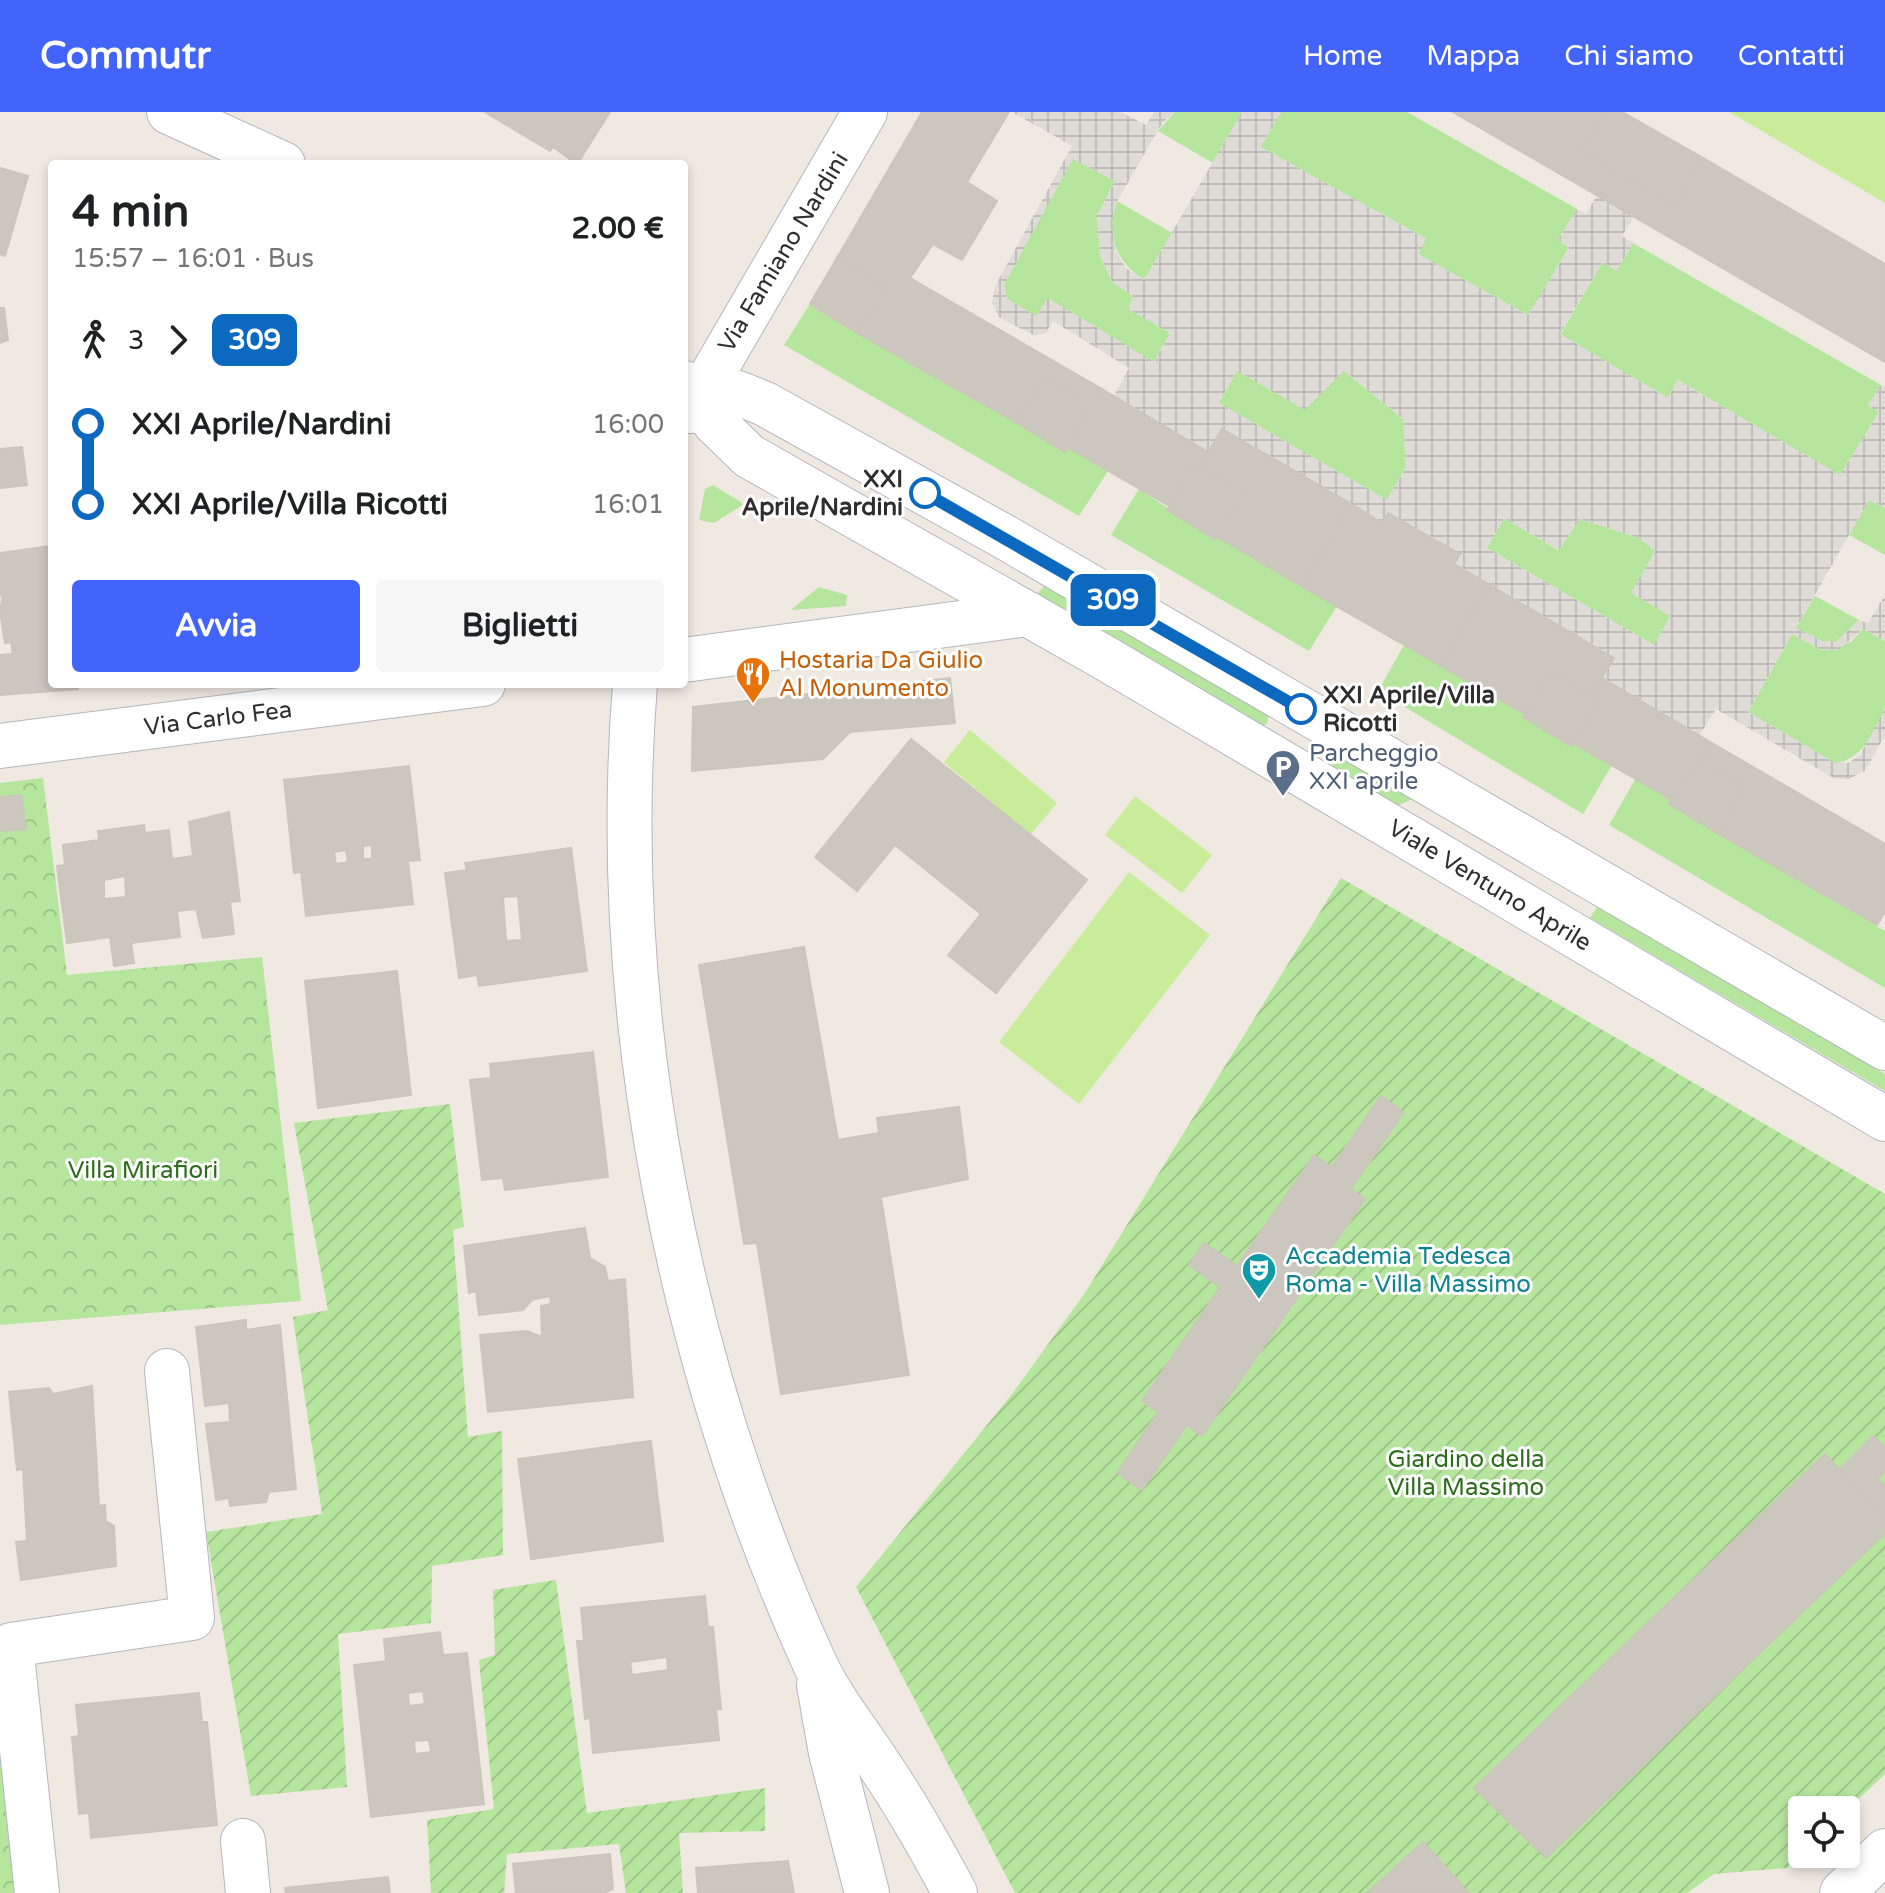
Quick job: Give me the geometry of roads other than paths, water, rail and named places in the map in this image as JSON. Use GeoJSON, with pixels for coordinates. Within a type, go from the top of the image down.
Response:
{"type":"FeatureCollection","features":[{"type":"Feature","properties":{"kind":"street"},"geometry":{"type":"LineString","coordinates":[[169,112],[274,160]]}},
{"type":"Feature","properties":{"kind":"street","name":"Via Famiano Nardini"},"geometry":{"type":"LineString","coordinates":[[690,400],[865,112]]}},
{"type":"Feature","properties":{"kind":"street"},"geometry":{"type":"LineString","coordinates":[[690,400],[738,393],[765,404],[1003,536],[1885,1048]]}},
{"type":"Feature","properties":{"kind":"street","name":"Viale Ventuno Aprile"},"geometry":{"type":"LineString","coordinates":[[690,400],[739,449],[1028,614],[1885,1119]]}},
{"type":"Feature","properties":{"kind":"street"},"geometry":{"type":"LineString","coordinates":[[688,659],[1028,614]]}},
{"type":"Feature","properties":{"kind":"street","name":"Via Carlo Fea"},"geometry":{"type":"LineString","coordinates":[[0,746],[452,688]]}},
{"type":"Feature","properties":{"kind":"street"},"geometry":{"type":"LineString","coordinates":[[635,688],[630,767],[633,937],[654,1124],[706,1364],[758,1521],[816,1667],[893,1785],[955,1893]]}},
{"type":"Feature","properties":{"kind":"street"},"geometry":{"type":"LineString","coordinates":[[1285,765],[1314,716]]}},
{"type":"Feature","properties":{"kind":"street"},"geometry":{"type":"LineString","coordinates":[[1508,895],[1567,862]]}},
{"type":"Feature","properties":{"kind":"street"},"geometry":{"type":"LineString","coordinates":[[37,1893],[11,1645],[192,1618],[167,1371]]}},
{"type":"Feature","properties":{"kind":"street"},"geometry":{"type":"LineString","coordinates":[[816,1667],[831,1753],[867,1893]]}},
{"type":"Feature","properties":{"kind":"street"},"geometry":{"type":"LineString","coordinates":[[243,1841],[248,1893]]}},
{"type":"Feature","properties":{"kind":"street"},"geometry":{"type":"LineString","coordinates":[[1842,1893],[1885,1851]]}},
{"type":"Feature","properties":{"kind":"place","name":"XXI Aprile/Nardini"},"geometry":{"type":"Point","coordinates":[925,493]}},
{"type":"Feature","properties":{"kind":"place","name":"Hostaria Da Giulio Al Monumento"},"geometry":{"type":"Point","coordinates":[753,705]}},
{"type":"Feature","properties":{"kind":"place","name":"XXI Aprile/Villa Ricotti"},"geometry":{"type":"Point","coordinates":[1301,709]}},
{"type":"Feature","properties":{"kind":"place","name":"Parcheggio XXI aprile"},"geometry":{"type":"Point","coordinates":[1283,798]}},
{"type":"Feature","properties":{"kind":"place","name":"Accademia Tedesca Roma - Villa Massimo"},"geometry":{"type":"Point","coordinates":[1259,1301]}},
{"type":"Feature","properties":{"kind":"park label","name":"Villa Mirafiori"},"geometry":{"type":"Point","coordinates":[143,1170]}},
{"type":"Feature","properties":{"kind":"park label","name":"Giardino della Villa Massimo"},"geometry":{"type":"Point","coordinates":[1466,1473]}}]}
